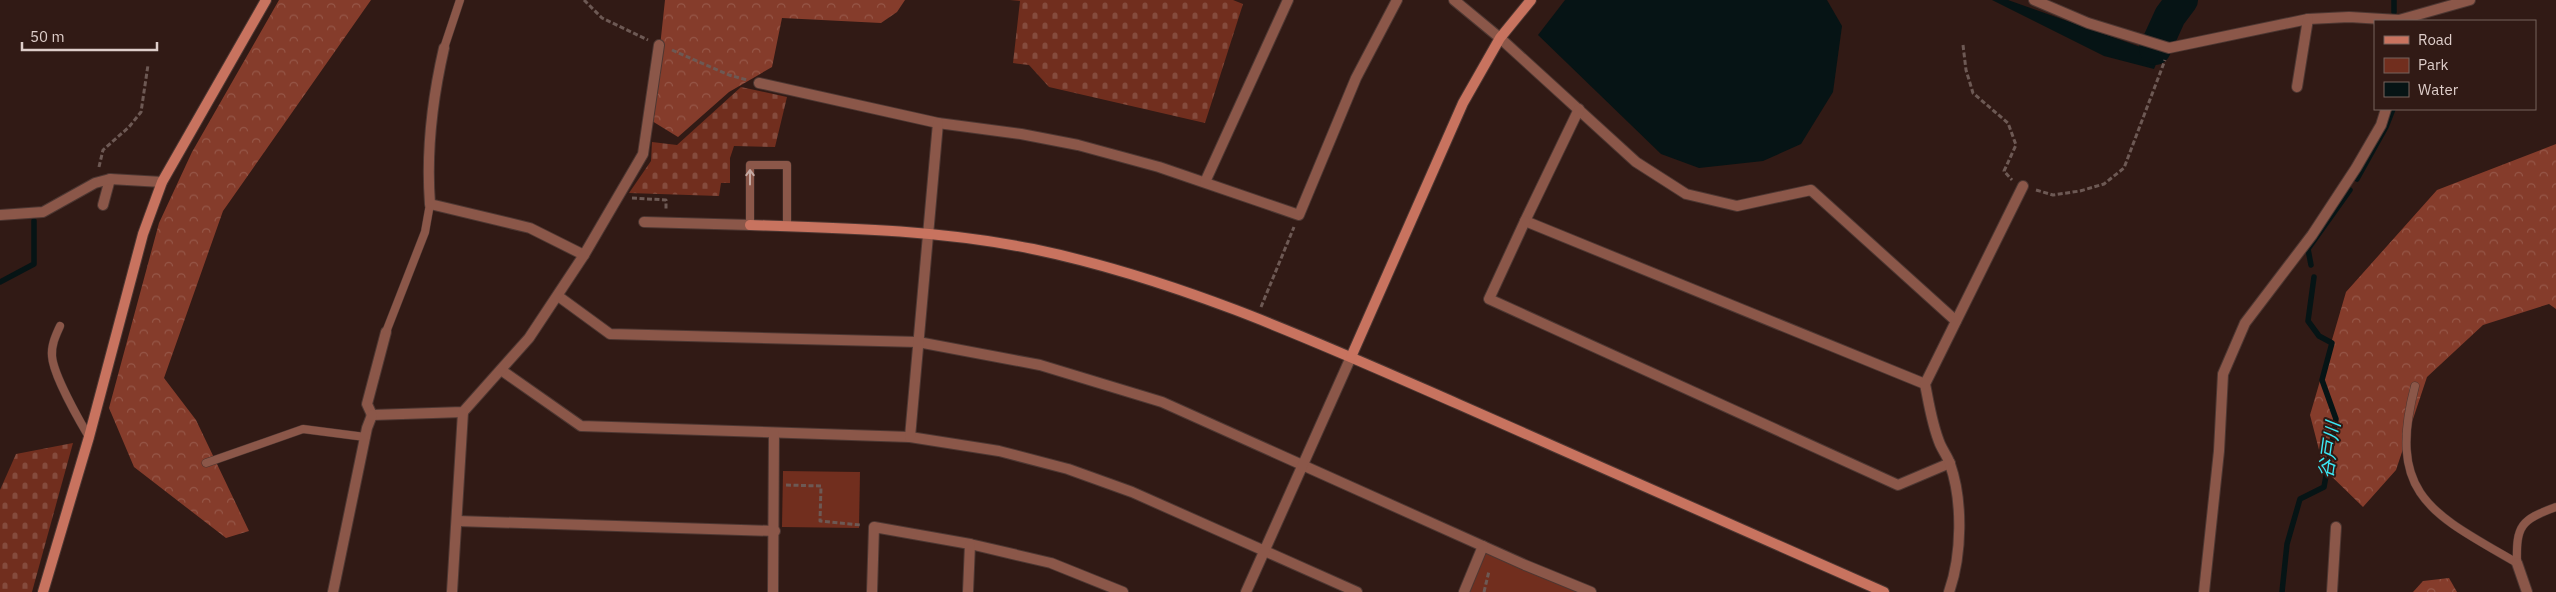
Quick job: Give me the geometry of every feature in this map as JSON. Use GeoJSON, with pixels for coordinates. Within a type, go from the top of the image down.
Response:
{"type":"FeatureCollection","features":[{"type":"Feature","properties":{"kind":"street"},"geometry":{"type":"LineString","coordinates":[[43,592],[89,437],[144,234],[162,182],[266,0]]}},
{"type":"Feature","properties":{"kind":"street"},"geometry":{"type":"LineString","coordinates":[[1205,182],[1288,0]]}},
{"type":"Feature","properties":{"kind":"street"},"geometry":{"type":"LineString","coordinates":[[759,83],[938,123],[1020,134],[1078,146],[1159,167],[1299,215],[1356,78],[1397,0]]}},
{"type":"Feature","properties":{"kind":"street"},"geometry":{"type":"LineString","coordinates":[[1454,0],[1500,38],[1636,162],[1686,194],[1737,206],[1811,190],[1956,321]]}},
{"type":"Feature","properties":{"kind":"street"},"geometry":{"type":"LineString","coordinates":[[1246,592],[1463,103],[1500,38],[1531,0]]}},
{"type":"Feature","properties":{"kind":"street"},"geometry":{"type":"LineString","coordinates":[[2034,0],[2088,23],[2167,48],[2308,19],[2349,17],[2386,20]]}},
{"type":"Feature","properties":{"kind":"street"},"geometry":{"type":"LineString","coordinates":[[2402,20],[2470,0]]}},
{"type":"Feature","properties":{"kind":"street"},"geometry":{"type":"LineString","coordinates":[[2296,87],[2308,19]]}},
{"type":"Feature","properties":{"kind":"street"},"geometry":{"type":"LineString","coordinates":[[452,592],[464,412],[530,338],[584,255],[643,154],[659,45]]}},
{"type":"Feature","properties":{"kind":"street"},"geometry":{"type":"LineString","coordinates":[[444,48],[430,121],[428,176],[430,204],[530,228],[584,255]]}},
{"type":"Feature","properties":{"kind":"street"},"geometry":{"type":"LineString","coordinates":[[1579,109],[1489,299],[1898,485],[1950,463]]}},
{"type":"Feature","properties":{"kind":"street"},"geometry":{"type":"LineString","coordinates":[[2204,592],[2219,450],[2223,374],[2245,323],[2312,235],[2361,159],[2380,126],[2386,110]]}},
{"type":"Feature","properties":{"kind":"street"},"geometry":{"type":"LineString","coordinates":[[910,437],[938,123]]}},
{"type":"Feature","properties":{"kind":"street"},"geometry":{"type":"LineString","coordinates":[[0,214],[43,212],[96,183],[110,179],[162,182]]}},
{"type":"Feature","properties":{"kind":"street"},"geometry":{"type":"LineString","coordinates":[[103,205],[110,179]]}},
{"type":"Feature","properties":{"kind":"street"},"geometry":{"type":"LineString","coordinates":[[1950,592],[1955,576],[1959,544],[1956,489],[1950,463],[1940,442],[1925,384],[2023,186]]}},
{"type":"Feature","properties":{"kind":"street"},"geometry":{"type":"LineString","coordinates":[[644,222],[928,232],[1031,249],[1103,265],[1168,284],[1257,317],[1350,357],[1884,592]]}},
{"type":"Feature","properties":{"kind":"street"},"geometry":{"type":"LineString","coordinates":[[1525,222],[1925,384]]}},
{"type":"Feature","properties":{"kind":"street"},"geometry":{"type":"LineString","coordinates":[[558,296],[610,334],[918,342],[1040,365],[1162,402],[1303,463],[1483,546],[1591,592]]}},
{"type":"Feature","properties":{"kind":"street"},"geometry":{"type":"LineString","coordinates":[[333,592],[365,437],[372,415],[367,404],[386,332]]}},
{"type":"Feature","properties":{"kind":"street"},"geometry":{"type":"LineString","coordinates":[[502,370],[581,426],[910,437],[999,451],[1068,469],[1132,492],[1266,550],[1356,592]]}},
{"type":"Feature","properties":{"kind":"street"},"geometry":{"type":"LineString","coordinates":[[372,415],[464,412]]}},
{"type":"Feature","properties":{"kind":"street"},"geometry":{"type":"LineString","coordinates":[[773,592],[775,531],[774,433]]}},
{"type":"Feature","properties":{"kind":"street"},"geometry":{"type":"LineString","coordinates":[[457,521],[775,531]]}},
{"type":"Feature","properties":{"kind":"street"},"geometry":{"type":"LineString","coordinates":[[872,592],[874,526],[970,544],[1051,563],[1124,592]]}},
{"type":"Feature","properties":{"kind":"street"},"geometry":{"type":"LineString","coordinates":[[2332,592],[2336,526]]}},
{"type":"Feature","properties":{"kind":"street"},"geometry":{"type":"LineString","coordinates":[[968,592],[970,544]]}},
{"type":"Feature","properties":{"kind":"street"},"geometry":{"type":"LineString","coordinates":[[1464,592],[1483,546]]}},
{"type":"Feature","properties":{"kind":"street"},"geometry":{"type":"LineString","coordinates":[[2517,563],[2527,592]]}},
{"type":"Feature","properties":{"kind":"lane"},"geometry":{"type":"LineString","coordinates":[[444,48],[460,0]]}},
{"type":"Feature","properties":{"kind":"lane"},"geometry":{"type":"LineString","coordinates":[[750,225],[750,165],[787,165],[787,226]]}},
{"type":"Feature","properties":{"kind":"lane"},"geometry":{"type":"LineString","coordinates":[[386,332],[424,232],[430,204]]}},
{"type":"Feature","properties":{"kind":"lane"},"geometry":{"type":"LineString","coordinates":[[60,326],[54,340],[52,356],[72,408],[89,437]]}},
{"type":"Feature","properties":{"kind":"lane"},"geometry":{"type":"LineString","coordinates":[[2415,386],[2407,414],[2407,456],[2413,482],[2427,505],[2457,528],[2517,563]]}},
{"type":"Feature","properties":{"kind":"lane"},"geometry":{"type":"LineString","coordinates":[[206,463],[302,429],[365,437]]}},
{"type":"Feature","properties":{"kind":"lane"},"geometry":{"type":"LineString","coordinates":[[2517,563],[2516,537],[2530,516],[2556,507]]}},
{"type":"Feature","properties":{"kind":"path"},"geometry":{"type":"LineString","coordinates":[[1963,45],[1966,70],[1973,93],[2008,123],[2016,146],[2004,171],[2008,178],[2023,186],[2053,195],[2080,191],[2104,184],[2124,168],[2167,48]]}},
{"type":"Feature","properties":{"kind":"path"},"geometry":{"type":"LineString","coordinates":[[96,183],[103,150],[129,127],[141,112],[148,65]]}},
{"type":"Feature","properties":{"kind":"path"},"geometry":{"type":"LineString","coordinates":[[619,197],[666,200]]}},
{"type":"Feature","properties":{"kind":"path"},"geometry":{"type":"LineString","coordinates":[[1257,317],[1299,215]]}},
{"type":"Feature","properties":{"kind":"path"},"geometry":{"type":"LineString","coordinates":[[775,485],[821,486],[820,521],[874,526]]}},
{"type":"Feature","properties":{"kind":"green space"},"geometry":{"type":"Polygon","coordinates":[[[279,0],[371,0],[223,211],[164,378],[196,420],[249,531],[226,538],[134,467],[109,408],[159,223],[192,152],[279,0]]]}},
{"type":"Feature","properties":{"kind":"green space"},"geometry":{"type":"Polygon","coordinates":[[[665,0],[905,0],[897,12],[881,23],[782,18],[772,67],[729,92],[678,137],[652,121],[665,0]]]}},
{"type":"Feature","properties":{"kind":"green space"},"geometry":{"type":"Polygon","coordinates":[[[1010,0],[1233,0],[1243,4],[1205,123],[1049,87],[1029,65],[1013,63],[1020,1],[1010,0]]]}},
{"type":"Feature","properties":{"kind":"green space"},"geometry":{"type":"Polygon","coordinates":[[[741,87],[787,97],[775,147],[734,146],[730,158],[730,183],[721,183],[719,196],[629,193],[651,161],[652,142],[677,145],[741,87]]]}},
{"type":"Feature","properties":{"kind":"green space"},"geometry":{"type":"Polygon","coordinates":[[[2556,144],[2556,309],[2549,304],[2483,325],[2427,377],[2396,470],[2363,507],[2324,469],[2310,415],[2346,292],[2437,190],[2556,144]]]}},
{"type":"Feature","properties":{"kind":"green space"},"geometry":{"type":"Polygon","coordinates":[[[73,443],[32,592],[0,592],[0,490],[16,454],[73,443]]]}},
{"type":"Feature","properties":{"kind":"green space"},"geometry":{"type":"Polygon","coordinates":[[[783,471],[860,472],[859,528],[782,527],[783,471]]]}},
{"type":"Feature","properties":{"kind":"green space"},"geometry":{"type":"Polygon","coordinates":[[[1484,551],[1585,592],[1467,592],[1484,551]]]}},
{"type":"Feature","properties":{"kind":"green space"},"geometry":{"type":"Polygon","coordinates":[[[2449,578],[2457,592],[2413,592],[2423,581],[2449,578]]]}},
{"type":"Feature","properties":{"kind":"water"},"geometry":{"type":"Polygon","coordinates":[[[1565,0],[1827,0],[1842,26],[1833,92],[1801,144],[1763,161],[1699,168],[1661,154],[1538,35],[1565,0]]]}},
{"type":"Feature","properties":{"kind":"water"},"geometry":{"type":"Polygon","coordinates":[[[1992,0],[2008,0],[2149,50],[2168,6],[2172,0],[2180,0],[2172,15],[2167,39],[2154,69],[2104,56],[1992,0]]]}},
{"type":"Feature","properties":{"kind":"waterway"},"geometry":{"type":"LineString","coordinates":[[2155,49],[2170,16],[2182,0]]}},
{"type":"Feature","properties":{"kind":"waterway","name":"谷戸川"},"geometry":{"type":"LineString","coordinates":[[2394,0],[2394,12]]}},
{"type":"Feature","properties":{"kind":"waterway","name":"谷戸川"},"geometry":{"type":"LineString","coordinates":[[2357,179],[2386,127],[2393,110]]}},
{"type":"Feature","properties":{"kind":"waterway","name":"谷戸川"},"geometry":{"type":"LineString","coordinates":[[2311,265],[2308,249],[2350,190]]}},
{"type":"Feature","properties":{"kind":"waterway"},"geometry":{"type":"LineString","coordinates":[[0,282],[34,264],[34,221]]}},
{"type":"Feature","properties":{"kind":"waterway","name":"谷戸川"},"geometry":{"type":"LineString","coordinates":[[2282,592],[2287,544],[2300,499],[2324,487],[2336,419],[2322,380],[2332,343],[2319,336],[2308,321],[2314,277]]}}]}
